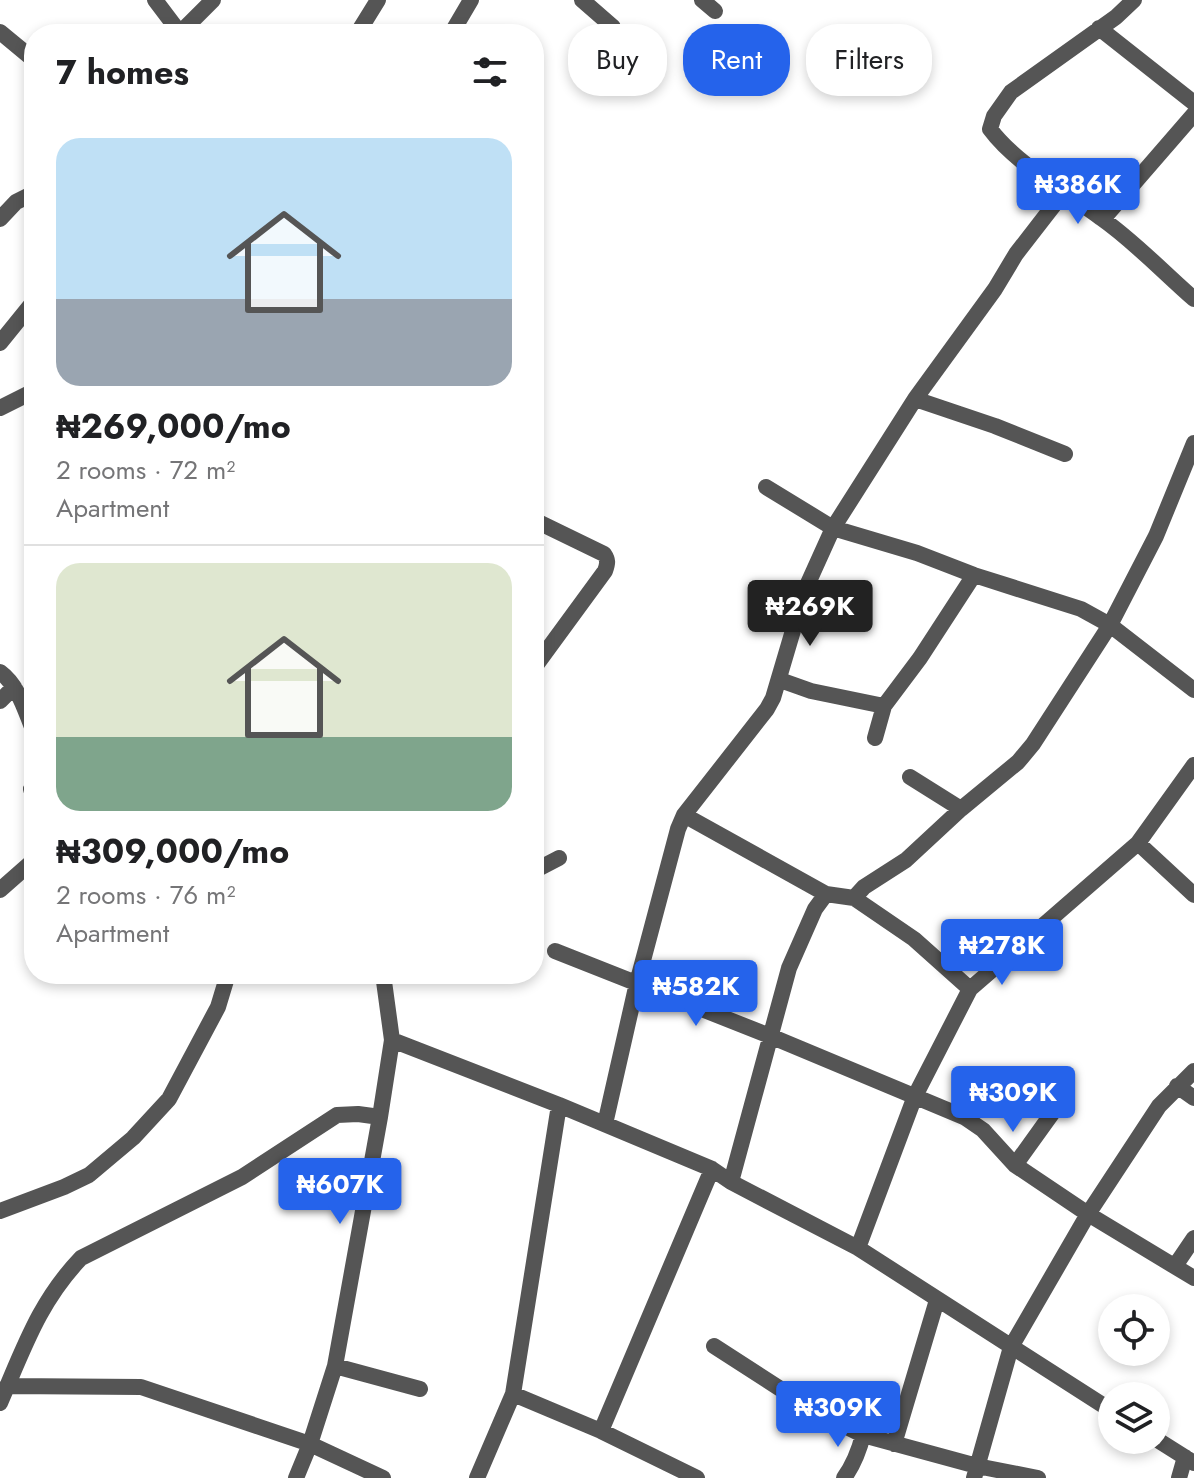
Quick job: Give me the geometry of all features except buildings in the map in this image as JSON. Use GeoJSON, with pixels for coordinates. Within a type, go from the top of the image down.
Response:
{"type":"FeatureCollection","features":[{"type":"Feature","properties":{"kind":"street"},"geometry":{"type":"LineString","coordinates":[[155,0],[173,24]]}},
{"type":"Feature","properties":{"kind":"street"},"geometry":{"type":"LineString","coordinates":[[190,24],[213,0]]}},
{"type":"Feature","properties":{"kind":"street"},"geometry":{"type":"LineString","coordinates":[[363,24],[378,0]]}},
{"type":"Feature","properties":{"kind":"street"},"geometry":{"type":"LineString","coordinates":[[457,24],[471,0]]}},
{"type":"Feature","properties":{"kind":"street"},"geometry":{"type":"LineString","coordinates":[[582,0],[610,24]]}},
{"type":"Feature","properties":{"kind":"street"},"geometry":{"type":"LineString","coordinates":[[1134,0],[1116,17],[1011,92],[994,116],[990,129],[1001,143],[1103,219],[1194,299]]}},
{"type":"Feature","properties":{"kind":"street"},"geometry":{"type":"LineString","coordinates":[[1099,28],[1194,103]]}},
{"type":"Feature","properties":{"kind":"street"},"geometry":{"type":"LineString","coordinates":[[0,32],[24,52]]}},
{"type":"Feature","properties":{"kind":"street"},"geometry":{"type":"LineString","coordinates":[[1103,219],[1194,114]]}},
{"type":"Feature","properties":{"kind":"street"},"geometry":{"type":"LineString","coordinates":[[605,1124],[637,983],[684,815],[767,709],[780,680],[805,590],[833,528],[915,399],[995,289],[1016,254],[1064,192]]}},
{"type":"Feature","properties":{"kind":"street"},"geometry":{"type":"LineString","coordinates":[[0,219],[24,198]]}},
{"type":"Feature","properties":{"kind":"street"},"geometry":{"type":"LineString","coordinates":[[0,343],[24,313]]}},
{"type":"Feature","properties":{"kind":"street"},"geometry":{"type":"LineString","coordinates":[[0,408],[24,396]]}},
{"type":"Feature","properties":{"kind":"street"},"geometry":{"type":"LineString","coordinates":[[915,399],[1065,454]]}},
{"type":"Feature","properties":{"kind":"street"},"geometry":{"type":"LineString","coordinates":[[854,898],[864,887],[906,860],[1018,762],[1033,744],[1110,625],[1156,536],[1194,443]]}},
{"type":"Feature","properties":{"kind":"street"},"geometry":{"type":"LineString","coordinates":[[766,487],[833,528],[1081,609],[1110,625],[1194,690]]}},
{"type":"Feature","properties":{"kind":"street"},"geometry":{"type":"LineString","coordinates":[[544,525],[604,554],[608,564],[544,654]]}},
{"type":"Feature","properties":{"kind":"street"},"geometry":{"type":"LineString","coordinates":[[875,738],[884,706],[920,658],[974,575]]}},
{"type":"Feature","properties":{"kind":"street"},"geometry":{"type":"LineString","coordinates":[[0,672],[9,679],[24,710]]}},
{"type":"Feature","properties":{"kind":"street"},"geometry":{"type":"LineString","coordinates":[[780,680],[811,691],[884,706]]}},
{"type":"Feature","properties":{"kind":"street"},"geometry":{"type":"LineString","coordinates":[[0,701],[14,687]]}},
{"type":"Feature","properties":{"kind":"street"},"geometry":{"type":"LineString","coordinates":[[858,1248],[915,1096],[970,989],[1138,843],[1194,765]]}},
{"type":"Feature","properties":{"kind":"street"},"geometry":{"type":"LineString","coordinates":[[910,777],[961,809]]}},
{"type":"Feature","properties":{"kind":"street"},"geometry":{"type":"LineString","coordinates":[[684,815],[826,894],[854,898],[914,939],[970,989]]}},
{"type":"Feature","properties":{"kind":"street"},"geometry":{"type":"LineString","coordinates":[[1138,843],[1194,895]]}},
{"type":"Feature","properties":{"kind":"street"},"geometry":{"type":"LineString","coordinates":[[544,866],[559,858]]}},
{"type":"Feature","properties":{"kind":"street"},"geometry":{"type":"LineString","coordinates":[[0,890],[24,869]]}},
{"type":"Feature","properties":{"kind":"street"},"geometry":{"type":"LineString","coordinates":[[731,1182],[789,968],[815,909],[826,894]]}},
{"type":"Feature","properties":{"kind":"street"},"geometry":{"type":"LineString","coordinates":[[555,951],[964,1117],[983,1130],[1015,1165],[1088,1214],[1194,1278]]}},
{"type":"Feature","properties":{"kind":"street"},"geometry":{"type":"LineString","coordinates":[[0,1211],[89,1175],[133,1138],[169,1099],[218,1007],[225,984]]}},
{"type":"Feature","properties":{"kind":"street"},"geometry":{"type":"LineString","coordinates":[[296,1478],[335,1366],[380,1117],[392,1040],[384,984]]}},
{"type":"Feature","properties":{"kind":"street"},"geometry":{"type":"LineString","coordinates":[[392,1040],[712,1169],[858,1248],[1098,1402]]}},
{"type":"Feature","properties":{"kind":"street"},"geometry":{"type":"LineString","coordinates":[[976,1472],[1011,1347],[1088,1214],[1159,1106],[1194,1071]]}},
{"type":"Feature","properties":{"kind":"street"},"geometry":{"type":"LineString","coordinates":[[1177,1086],[1194,1098]]}},
{"type":"Feature","properties":{"kind":"street"},"geometry":{"type":"LineString","coordinates":[[1015,1165],[1066,1094]]}},
{"type":"Feature","properties":{"kind":"street"},"geometry":{"type":"LineString","coordinates":[[477,1478],[513,1394],[559,1105]]}},
{"type":"Feature","properties":{"kind":"street"},"geometry":{"type":"LineString","coordinates":[[0,1403],[37,1316],[65,1275],[81,1258],[242,1177],[337,1115],[380,1117]]}},
{"type":"Feature","properties":{"kind":"street"},"geometry":{"type":"LineString","coordinates":[[601,1431],[712,1169]]}},
{"type":"Feature","properties":{"kind":"street"},"geometry":{"type":"LineString","coordinates":[[1175,1266],[1194,1238]]}},
{"type":"Feature","properties":{"kind":"street"},"geometry":{"type":"LineString","coordinates":[[894,1444],[937,1300]]}},
{"type":"Feature","properties":{"kind":"street"},"geometry":{"type":"LineString","coordinates":[[714,1346],[813,1410],[863,1435],[976,1472],[1038,1478]]}},
{"type":"Feature","properties":{"kind":"street"},"geometry":{"type":"LineString","coordinates":[[0,1359],[15,1368]]}},
{"type":"Feature","properties":{"kind":"street"},"geometry":{"type":"LineString","coordinates":[[335,1366],[420,1389]]}},
{"type":"Feature","properties":{"kind":"street"},"geometry":{"type":"LineString","coordinates":[[7,1386],[141,1387],[310,1444],[383,1478]]}},
{"type":"Feature","properties":{"kind":"street"},"geometry":{"type":"LineString","coordinates":[[513,1394],[601,1431],[697,1478]]}},
{"type":"Feature","properties":{"kind":"street"},"geometry":{"type":"LineString","coordinates":[[844,1478],[852,1467],[863,1435]]}},
{"type":"Feature","properties":{"kind":"street"},"geometry":{"type":"LineString","coordinates":[[1170,1448],[1190,1460],[1179,1478]]}}]}
